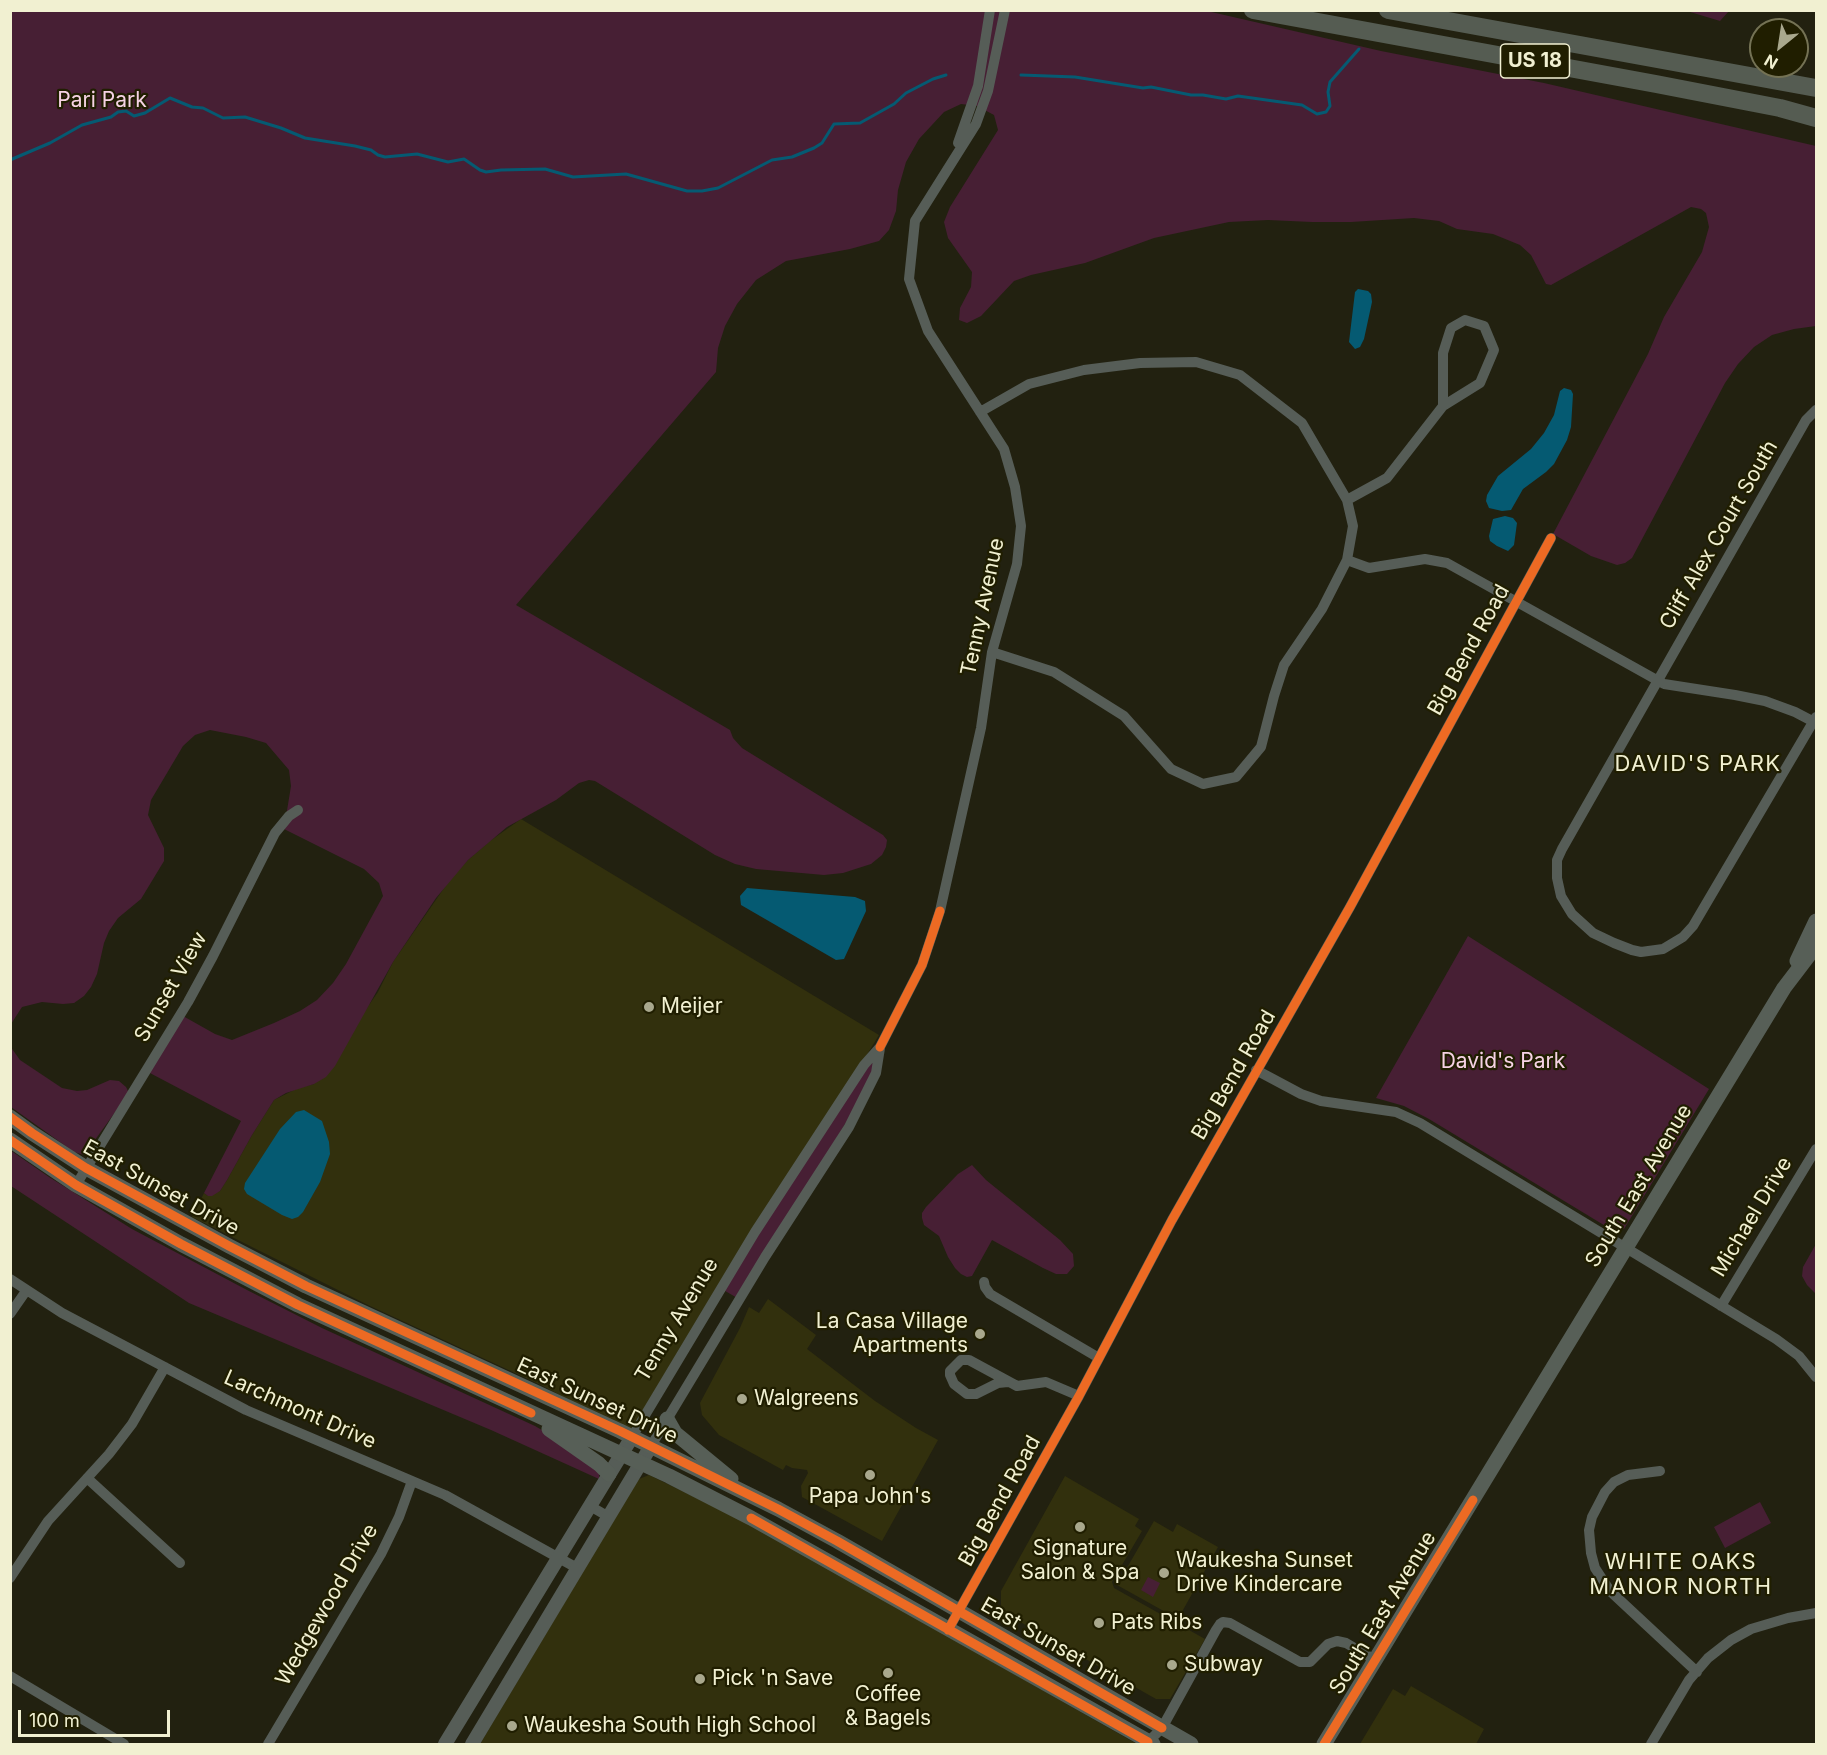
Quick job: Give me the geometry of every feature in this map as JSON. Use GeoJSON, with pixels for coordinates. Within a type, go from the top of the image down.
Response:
{"type":"FeatureCollection","features":[{"type":"Feature","properties":{"kind":"main road","name":"US 18"},"geometry":{"type":"LineString","coordinates":[[1253,10],[1656,84],[1780,108],[1816,118]]}},
{"type":"Feature","properties":{"kind":"main road","name":"US 18"},"geometry":{"type":"LineString","coordinates":[[1388,10],[1816,88]]}},
{"type":"Feature","properties":{"kind":"main road","name":"South East Avenue"},"geometry":{"type":"LineString","coordinates":[[1324,1744],[1784,988],[1816,921]]}},
{"type":"Feature","properties":{"kind":"main road","name":"South East Avenue"},"geometry":{"type":"LineString","coordinates":[[1784,988],[1816,946]]}},
{"type":"Feature","properties":{"kind":"main road","name":"East Sunset Drive"},"geometry":{"type":"LineString","coordinates":[[10,1117],[86,1167],[306,1286],[744,1491],[837,1541],[1191,1744]]}},
{"type":"Feature","properties":{"kind":"main road","name":"East Sunset Drive"},"geometry":{"type":"LineString","coordinates":[[10,1140],[76,1185],[181,1244],[298,1305],[641,1463],[751,1518],[1150,1743]]}},
{"type":"Feature","properties":{"kind":"main road"},"geometry":{"type":"LineString","coordinates":[[531,1413],[609,1474]]}},
{"type":"Feature","properties":{"kind":"main road"},"geometry":{"type":"LineString","coordinates":[[667,1419],[675,1433],[722,1470],[744,1491]]}},
{"type":"Feature","properties":{"kind":"street","name":"Tenny Avenue"},"geometry":{"type":"LineString","coordinates":[[952,160],[978,86],[990,10]]}},
{"type":"Feature","properties":{"kind":"street","name":"Tenny Avenue"},"geometry":{"type":"LineString","coordinates":[[445,1744],[750,1239],[864,1065],[880,1047],[922,965],[940,911],[981,728],[992,652],[1017,564],[1021,526],[1015,487],[1004,449],[928,331],[909,279],[915,221],[976,124],[988,90],[1005,10]]}},
{"type":"Feature","properties":{"kind":"street"},"geometry":{"type":"LineString","coordinates":[[1347,500],[1387,478],[1443,406],[1480,383],[1494,350],[1484,326],[1465,320],[1451,328],[1443,353],[1443,406]]}},
{"type":"Feature","properties":{"kind":"street"},"geometry":{"type":"LineString","coordinates":[[980,411],[1029,384],[1084,370],[1140,363],[1196,362],[1240,375],[1302,423],[1347,500],[1353,525],[1347,560],[1322,609],[1284,665],[1261,747],[1236,777],[1203,784],[1170,769],[1124,716],[1054,672],[992,652]]}},
{"type":"Feature","properties":{"kind":"street","name":"Cliff Alex Court South"},"geometry":{"type":"LineString","coordinates":[[1816,410],[1806,420],[1557,860],[1556,869],[1561,896],[1572,914],[1593,933],[1624,948],[1641,952],[1662,949],[1683,937],[1693,926],[1816,720]]}},
{"type":"Feature","properties":{"kind":"street","name":"Big Bend Road"},"geometry":{"type":"LineString","coordinates":[[948,1630],[1079,1396],[1256,1070],[1350,907],[1551,538]]}},
{"type":"Feature","properties":{"kind":"street"},"geometry":{"type":"LineString","coordinates":[[1347,560],[1369,568],[1425,559],[1446,563],[1669,686],[1735,694],[1765,701],[1816,720]]}},
{"type":"Feature","properties":{"kind":"street","name":"Sunset View"},"geometry":{"type":"LineString","coordinates":[[76,1185],[188,1002],[275,833],[289,816],[298,810]]}},
{"type":"Feature","properties":{"kind":"street","name":"Tenny Avenue"},"geometry":{"type":"LineString","coordinates":[[472,1744],[739,1299],[864,1100],[876,1073],[880,1047]]}},
{"type":"Feature","properties":{"kind":"street"},"geometry":{"type":"LineString","coordinates":[[1256,1070],[1301,1094],[1321,1101],[1402,1114],[1789,1348],[1808,1365],[1816,1377]]}},
{"type":"Feature","properties":{"kind":"street","name":"Michael Drive"},"geometry":{"type":"LineString","coordinates":[[1721,1306],[1816,1149]]}},
{"type":"Feature","properties":{"kind":"street"},"geometry":{"type":"LineString","coordinates":[[795,1172],[813,1183]]}},
{"type":"Feature","properties":{"kind":"street","name":"Larchmont Drive"},"geometry":{"type":"LineString","coordinates":[[10,1279],[62,1313],[246,1410],[477,1511],[577,1568]]}},
{"type":"Feature","properties":{"kind":"street"},"geometry":{"type":"LineString","coordinates":[[984,1282],[987,1291],[996,1298],[1099,1358]]}},
{"type":"Feature","properties":{"kind":"street"},"geometry":{"type":"LineString","coordinates":[[298,1305],[306,1286]]}},
{"type":"Feature","properties":{"kind":"street"},"geometry":{"type":"LineString","coordinates":[[720,1288],[739,1299]]}},
{"type":"Feature","properties":{"kind":"street"},"geometry":{"type":"LineString","coordinates":[[10,1314],[27,1291]]}},
{"type":"Feature","properties":{"kind":"street"},"geometry":{"type":"LineString","coordinates":[[1008,1382],[998,1383],[976,1394],[967,1394],[954,1384],[950,1371],[961,1360],[969,1360],[1008,1382],[1022,1387],[1046,1382],[1079,1396]]}},
{"type":"Feature","properties":{"kind":"street"},"geometry":{"type":"LineString","coordinates":[[10,1578],[48,1521],[132,1424],[165,1367]]}},
{"type":"Feature","properties":{"kind":"street"},"geometry":{"type":"LineString","coordinates":[[1660,1471],[1643,1471],[1628,1475],[1614,1482],[1605,1492],[1592,1517],[1589,1530],[1591,1553],[1595,1568],[1610,1591],[1697,1671]]}},
{"type":"Feature","properties":{"kind":"street"},"geometry":{"type":"LineString","coordinates":[[87,1478],[180,1563]]}},
{"type":"Feature","properties":{"kind":"street","name":"Wedgewood Drive"},"geometry":{"type":"LineString","coordinates":[[268,1744],[376,1563],[399,1517],[412,1481]]}},
{"type":"Feature","properties":{"kind":"street"},"geometry":{"type":"LineString","coordinates":[[590,1506],[609,1517]]}},
{"type":"Feature","properties":{"kind":"street"},"geometry":{"type":"LineString","coordinates":[[1651,1744],[1689,1680],[1708,1658],[1731,1640],[1751,1629],[1788,1618],[1816,1613]]}},
{"type":"Feature","properties":{"kind":"street"},"geometry":{"type":"LineString","coordinates":[[1150,1743],[1162,1728],[1216,1630],[1223,1622],[1230,1623],[1300,1662],[1310,1662],[1328,1644],[1337,1641],[1346,1643],[1375,1660]]}},
{"type":"Feature","properties":{"kind":"street"},"geometry":{"type":"LineString","coordinates":[[10,1676],[124,1744]]}},
{"type":"Feature","properties":{"kind":"shaded area"},"geometry":{"type":"Polygon","coordinates":[[[521,819],[879,1035],[634,1435],[541,1385],[370,1306],[192,1217],[204,1193],[208,1196],[220,1191],[274,1100],[298,1088],[314,1084],[378,992],[393,962],[451,878],[490,841],[521,819]]]}},
{"type":"Feature","properties":{"kind":"shaded area"},"geometry":{"type":"Polygon","coordinates":[[[768,1299],[816,1335],[807,1349],[875,1401],[938,1440],[882,1541],[802,1497],[801,1486],[808,1473],[807,1470],[786,1465],[783,1470],[719,1435],[702,1415],[700,1403],[749,1307],[759,1313],[768,1299]]]}},
{"type":"Feature","properties":{"kind":"shaded area"},"geometry":{"type":"Polygon","coordinates":[[[649,1475],[752,1525],[1137,1744],[480,1744],[633,1488],[639,1479],[649,1475]]]}},
{"type":"Feature","properties":{"kind":"shaded area"},"geometry":{"type":"Polygon","coordinates":[[[1065,1476],[1139,1519],[1135,1526],[1142,1531],[1112,1582],[1114,1588],[1205,1639],[1170,1699],[1156,1699],[1001,1611],[1001,1591],[1065,1476]]]}},
{"type":"Feature","properties":{"kind":"shaded area","name":"Waukesha Sunset Drive Kindercare"},"geometry":{"type":"Polygon","coordinates":[[[1154,1521],[1173,1532],[1177,1524],[1218,1547],[1178,1619],[1117,1585],[1154,1521]]]}},
{"type":"Feature","properties":{"kind":"shaded area"},"geometry":{"type":"Polygon","coordinates":[[[1411,1686],[1484,1729],[1476,1744],[1360,1744],[1393,1689],[1405,1696],[1411,1686]]]}},
{"type":"Feature","properties":{"kind":"green space","name":"Pari Park"},"geometry":{"type":"Polygon","coordinates":[[[10,11],[1207,11],[1381,51],[1544,83],[1816,146],[1816,326],[1772,335],[1754,347],[1738,364],[1725,383],[1632,558],[1617,565],[1591,556],[1553,534],[1648,354],[1664,317],[1702,252],[1709,227],[1706,213],[1701,209],[1691,207],[1551,285],[1546,284],[1531,255],[1520,245],[1493,234],[1457,229],[1439,221],[1414,218],[1351,222],[1268,220],[1229,222],[1154,238],[1085,263],[1014,281],[981,316],[967,323],[959,320],[960,308],[971,287],[972,272],[948,238],[944,222],[950,207],[998,130],[994,115],[977,106],[961,104],[944,112],[919,139],[906,162],[898,190],[896,211],[889,230],[879,241],[786,261],[756,280],[737,304],[725,326],[718,348],[716,372],[516,605],[730,730],[733,738],[742,748],[883,835],[887,840],[882,855],[871,864],[843,873],[824,875],[756,869],[735,864],[715,855],[595,781],[579,783],[556,800],[507,827],[468,860],[436,898],[393,962],[335,1066],[326,1077],[314,1084],[286,1093],[274,1100],[220,1191],[208,1196],[204,1193],[241,1121],[148,1072],[183,1016],[215,1034],[232,1040],[300,1011],[317,1000],[346,964],[383,896],[379,883],[364,869],[284,829],[291,786],[289,770],[266,743],[210,730],[195,735],[183,746],[151,800],[148,815],[164,848],[164,861],[141,899],[118,918],[109,931],[91,987],[74,1003],[42,1002],[22,1007],[11,1024],[10,11]]]}},
{"type":"Feature","properties":{"kind":"green space"},"geometry":{"type":"Polygon","coordinates":[[[1687,11],[1729,11],[1720,21],[1687,11]]]}},
{"type":"Feature","properties":{"kind":"green space","name":"David's Park"},"geometry":{"type":"Polygon","coordinates":[[[1468,936],[1709,1089],[1624,1229],[1612,1230],[1429,1119],[1404,1106],[1376,1098],[1468,936]]]}},
{"type":"Feature","properties":{"kind":"green space"},"geometry":{"type":"Polygon","coordinates":[[[10,1046],[20,1060],[62,1088],[87,1090],[110,1080],[119,1081],[126,1087],[129,1093],[84,1155],[74,1152],[11,1107],[10,1046]]]}},
{"type":"Feature","properties":{"kind":"green space"},"geometry":{"type":"Polygon","coordinates":[[[880,1047],[876,1073],[739,1299],[720,1288],[880,1047]]]}},
{"type":"Feature","properties":{"kind":"green space"},"geometry":{"type":"Polygon","coordinates":[[[10,1150],[132,1229],[247,1290],[322,1328],[535,1426],[564,1443],[599,1473],[599,1479],[491,1430],[189,1303],[11,1186],[10,1150]]]}},
{"type":"Feature","properties":{"kind":"green space"},"geometry":{"type":"Polygon","coordinates":[[[972,1165],[986,1180],[1060,1240],[1073,1254],[1074,1266],[1067,1274],[1056,1274],[992,1240],[972,1276],[967,1277],[955,1268],[939,1236],[924,1225],[922,1213],[958,1174],[972,1165]]]}},
{"type":"Feature","properties":{"kind":"green space"},"geometry":{"type":"Polygon","coordinates":[[[1816,1244],[1816,1294],[1802,1276],[1803,1267],[1816,1244]]]}},
{"type":"Feature","properties":{"kind":"green space"},"geometry":{"type":"Polygon","coordinates":[[[1760,1502],[1771,1523],[1725,1548],[1714,1527],[1760,1502]]]}},
{"type":"Feature","properties":{"kind":"green space"},"geometry":{"type":"Polygon","coordinates":[[[1148,1577],[1160,1583],[1153,1597],[1141,1590],[1148,1577]]]}},
{"type":"Feature","properties":{"kind":"water"},"geometry":{"type":"Polygon","coordinates":[[[1358,289],[1368,291],[1372,302],[1364,339],[1360,347],[1355,349],[1349,342],[1355,292],[1358,289]]]}},
{"type":"Feature","properties":{"kind":"water"},"geometry":{"type":"Polygon","coordinates":[[[1564,388],[1571,390],[1573,394],[1571,427],[1554,464],[1523,489],[1511,510],[1502,511],[1489,508],[1486,501],[1487,495],[1498,476],[1531,449],[1544,433],[1554,415],[1560,391],[1564,388]]]}},
{"type":"Feature","properties":{"kind":"water"},"geometry":{"type":"Polygon","coordinates":[[[1505,516],[1513,518],[1517,523],[1514,545],[1508,551],[1490,541],[1489,536],[1493,519],[1505,516]]]}},
{"type":"Feature","properties":{"kind":"water"},"geometry":{"type":"Polygon","coordinates":[[[747,888],[855,897],[865,901],[866,911],[844,959],[836,960],[741,905],[740,896],[747,888]]]}},
{"type":"Feature","properties":{"kind":"water"},"geometry":{"type":"Polygon","coordinates":[[[304,1110],[322,1121],[329,1142],[330,1154],[320,1182],[303,1212],[292,1219],[247,1194],[244,1189],[245,1183],[280,1129],[296,1112],[304,1110]]]}},
{"type":"Feature","properties":{"kind":"waterway"},"geometry":{"type":"LineString","coordinates":[[1021,75],[1075,77],[1226,99],[1238,96],[1302,105],[1317,114],[1326,112],[1330,106],[1328,92],[1330,82],[1359,49]]}},
{"type":"Feature","properties":{"kind":"waterway"},"geometry":{"type":"LineString","coordinates":[[10,160],[50,143],[82,125],[111,117],[118,112],[126,111],[134,116],[145,113],[170,98],[192,107],[203,108],[223,118],[245,117],[305,138],[355,146],[385,157],[417,154],[448,162],[464,159],[486,172],[545,169],[573,177],[626,174],[687,191],[702,191],[718,188],[772,160],[792,157],[814,148],[822,143],[834,124],[860,123],[894,104],[906,93],[946,75]]}},
{"type":"Feature","properties":{"kind":"cycle path"},"geometry":{"type":"LineString","coordinates":[[948,1630],[1079,1396],[1172,1220],[1350,907],[1551,538]]}},
{"type":"Feature","properties":{"kind":"cycle path"},"geometry":{"type":"LineString","coordinates":[[880,1047],[922,965],[940,911]]}},
{"type":"Feature","properties":{"kind":"cycle path"},"geometry":{"type":"LineString","coordinates":[[10,1117],[86,1168],[306,1286],[620,1431],[778,1509],[1162,1728]]}},
{"type":"Feature","properties":{"kind":"cycle path"},"geometry":{"type":"LineString","coordinates":[[10,1140],[76,1185],[181,1244],[298,1305],[531,1413]]}},
{"type":"Feature","properties":{"kind":"cycle path"},"geometry":{"type":"LineString","coordinates":[[1324,1744],[1473,1500]]}},
{"type":"Feature","properties":{"kind":"cycle path"},"geometry":{"type":"LineString","coordinates":[[751,1518],[1148,1742]]}},
{"type":"Feature","properties":{"kind":"place","name":"Meijer"},"geometry":{"type":"Point","coordinates":[649,1007]}},
{"type":"Feature","properties":{"kind":"place","name":"La Casa Village Apartments"},"geometry":{"type":"Point","coordinates":[980,1334]}},
{"type":"Feature","properties":{"kind":"place","name":"Walgreens"},"geometry":{"type":"Point","coordinates":[742,1399]}},
{"type":"Feature","properties":{"kind":"place","name":"Papa John's"},"geometry":{"type":"Point","coordinates":[870,1475]}},
{"type":"Feature","properties":{"kind":"place","name":"Signature Salon & Spa"},"geometry":{"type":"Point","coordinates":[1080,1527]}},
{"type":"Feature","properties":{"kind":"place","name":"Waukesha Sunset Drive Kindercare"},"geometry":{"type":"Point","coordinates":[1164,1573]}},
{"type":"Feature","properties":{"kind":"place","name":"Pats Ribs"},"geometry":{"type":"Point","coordinates":[1099,1623]}},
{"type":"Feature","properties":{"kind":"place","name":"Subway"},"geometry":{"type":"Point","coordinates":[1172,1665]}},
{"type":"Feature","properties":{"kind":"place","name":"Coffee & Bagels"},"geometry":{"type":"Point","coordinates":[888,1673]}},
{"type":"Feature","properties":{"kind":"place","name":"Pick 'n Save"},"geometry":{"type":"Point","coordinates":[700,1679]}},
{"type":"Feature","properties":{"kind":"place","name":"Waukesha South High School"},"geometry":{"type":"Point","coordinates":[512,1726]}},
{"type":"Feature","properties":{"kind":"district","name":"DAVID'S PARK"},"geometry":{"type":"Point","coordinates":[1698,764]}},
{"type":"Feature","properties":{"kind":"district","name":"WHITE OAKS MANOR NORTH"},"geometry":{"type":"Point","coordinates":[1681,1574]}}]}
